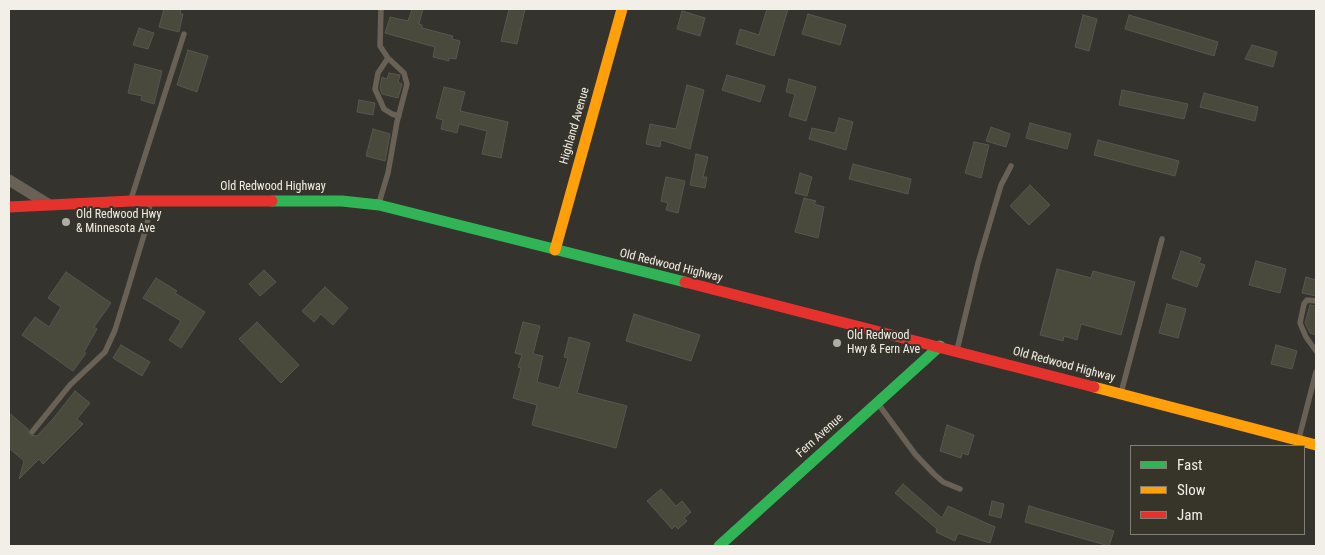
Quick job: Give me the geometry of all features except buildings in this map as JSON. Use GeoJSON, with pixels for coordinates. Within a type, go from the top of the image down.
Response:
{"type":"FeatureCollection","features":[{"type":"Feature","properties":{"kind":"main road","name":"Highland Avenue"},"geometry":{"type":"LineString","coordinates":[[554,250],[622,9]]}},
{"type":"Feature","properties":{"kind":"main road","name":"Old Redwood Highway"},"geometry":{"type":"LineString","coordinates":[[9,207],[131,200],[342,200],[378,205],[940,346],[1316,445]]}},
{"type":"Feature","properties":{"kind":"main road","name":"Fern Avenue"},"geometry":{"type":"LineString","coordinates":[[719,546],[940,346]]}},
{"type":"Feature","properties":{"kind":"street"},"geometry":{"type":"LineString","coordinates":[[9,180],[48,204]]}},
{"type":"Feature","properties":{"kind":"lane"},"geometry":{"type":"LineString","coordinates":[[378,205],[388,174],[407,84],[404,73],[388,58],[380,46],[382,9]]}},
{"type":"Feature","properties":{"kind":"lane"},"geometry":{"type":"LineString","coordinates":[[131,200],[184,34]]}},
{"type":"Feature","properties":{"kind":"lane"},"geometry":{"type":"LineString","coordinates":[[388,58],[378,73],[375,89],[384,109],[399,116]]}},
{"type":"Feature","properties":{"kind":"lane"},"geometry":{"type":"LineString","coordinates":[[957,351],[981,254],[1002,185],[1011,166]]}},
{"type":"Feature","properties":{"kind":"lane"},"geometry":{"type":"LineString","coordinates":[[32,432],[70,385],[105,352],[116,330],[146,225],[150,201]]}},
{"type":"Feature","properties":{"kind":"lane"},"geometry":{"type":"LineString","coordinates":[[1121,395],[1162,239]]}},
{"type":"Feature","properties":{"kind":"lane"},"geometry":{"type":"LineString","coordinates":[[1316,301],[1307,300],[1304,304],[1300,323],[1306,337],[1316,351]]}},
{"type":"Feature","properties":{"kind":"lane"},"geometry":{"type":"LineString","coordinates":[[1298,440],[1316,372]]}},
{"type":"Feature","properties":{"kind":"lane"},"geometry":{"type":"LineString","coordinates":[[878,403],[915,454],[943,482],[960,489]]}},
{"type":"Feature","properties":{"kind":"traffic: fast"},"geometry":{"type":"LineString","coordinates":[[272,201],[342,201],[379,205],[685,282]]}},
{"type":"Feature","properties":{"kind":"traffic: fast"},"geometry":{"type":"LineString","coordinates":[[719,546],[940,346]]}},
{"type":"Feature","properties":{"kind":"traffic: slow"},"geometry":{"type":"LineString","coordinates":[[555,250],[622,9]]}},
{"type":"Feature","properties":{"kind":"traffic: slow"},"geometry":{"type":"LineString","coordinates":[[1094,387],[1316,445]]}},
{"type":"Feature","properties":{"kind":"traffic: jam"},"geometry":{"type":"LineString","coordinates":[[9,207],[131,201],[272,201]]}},
{"type":"Feature","properties":{"kind":"traffic: jam"},"geometry":{"type":"LineString","coordinates":[[685,282],[1094,387]]}},
{"type":"Feature","properties":{"kind":"place","name":"Old Redwood Hwy & Minnesota Ave"},"geometry":{"type":"Point","coordinates":[66,222]}},
{"type":"Feature","properties":{"kind":"place","name":"Old Redwood Hwy & Fern Ave"},"geometry":{"type":"Point","coordinates":[837,343]}}]}
